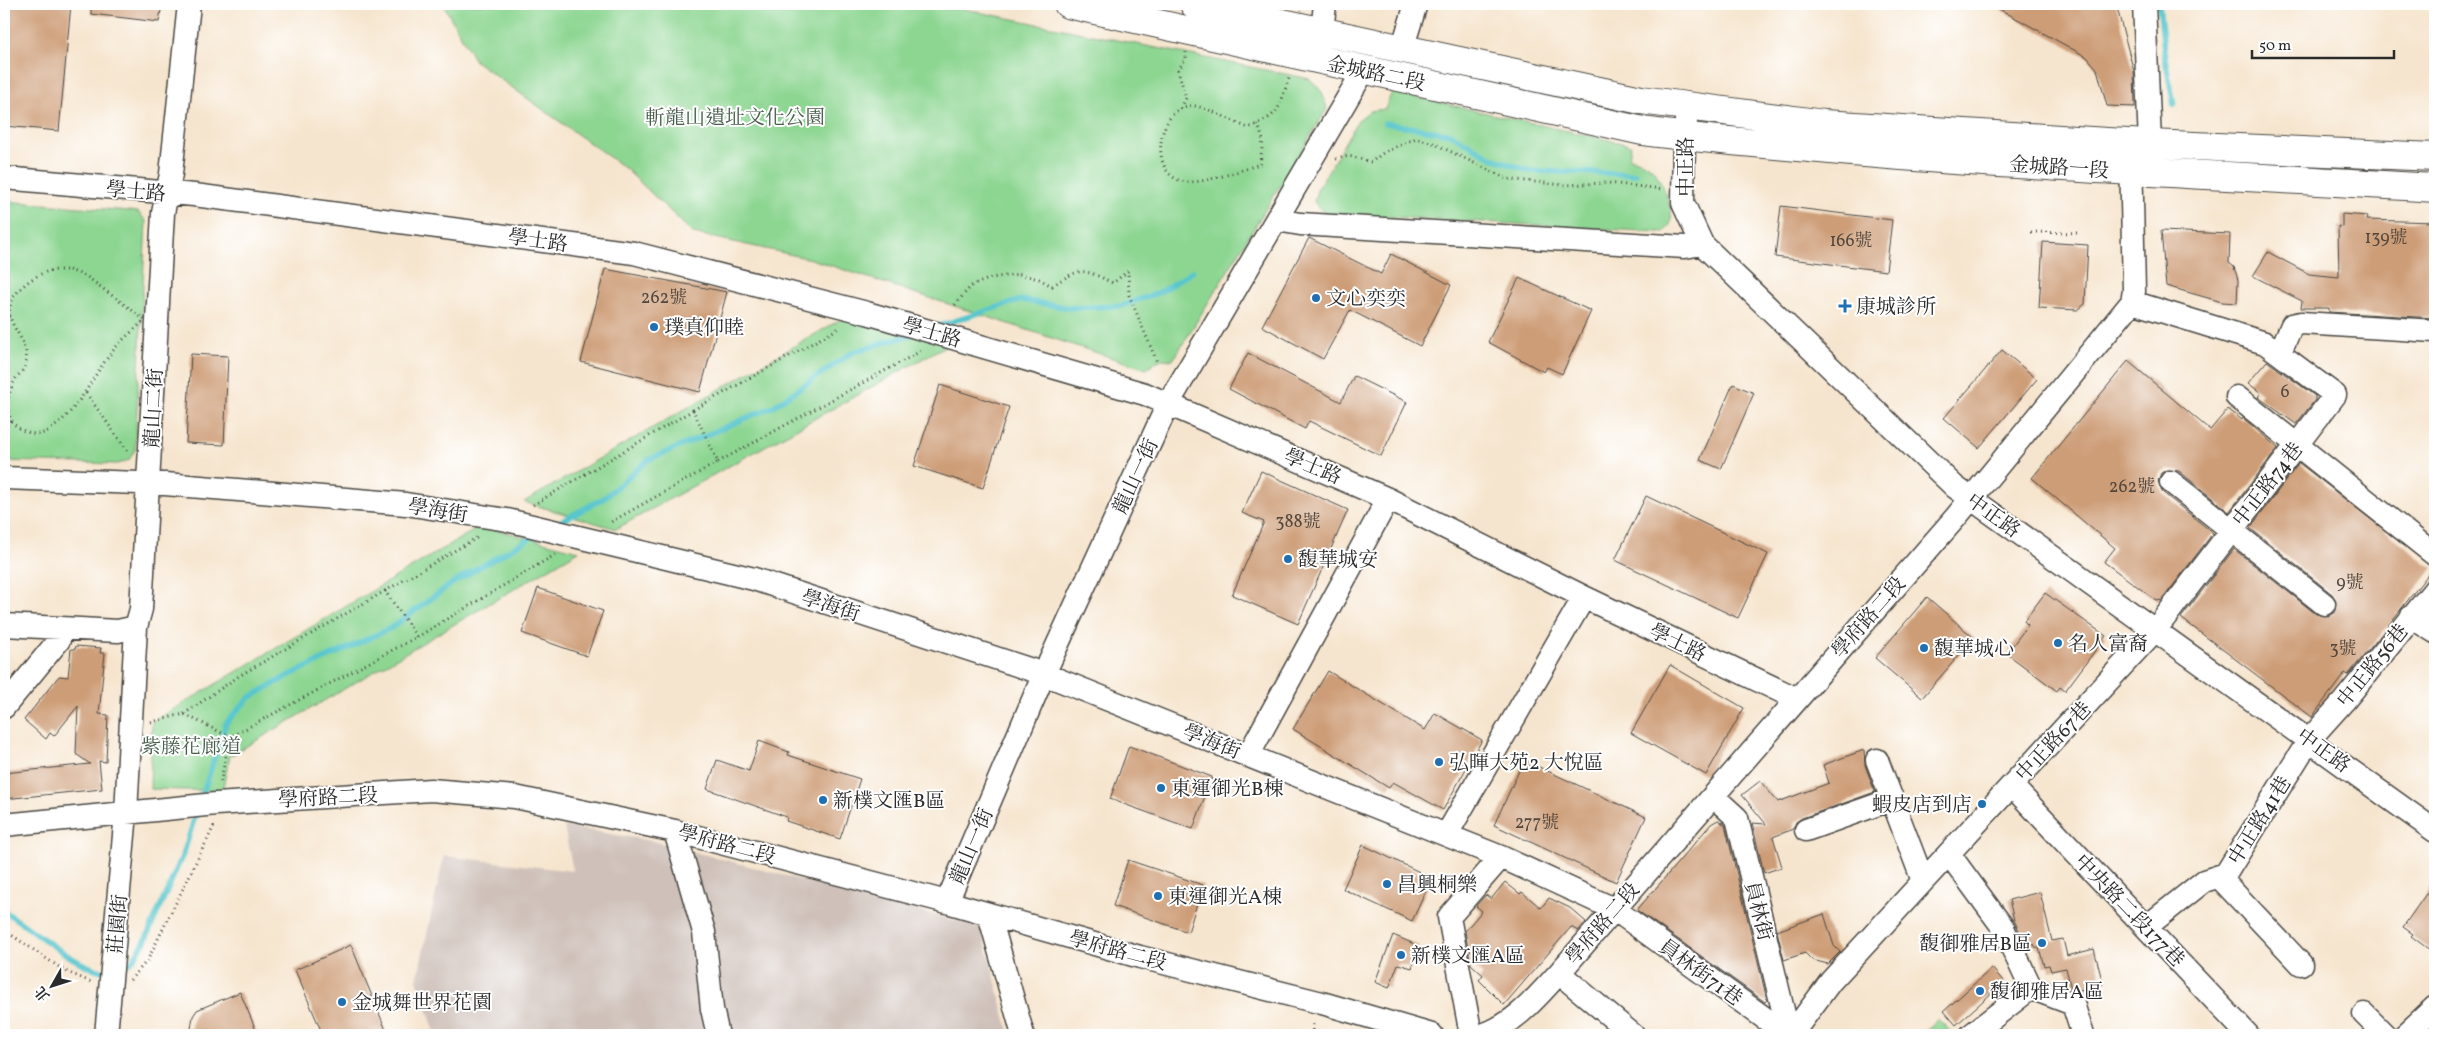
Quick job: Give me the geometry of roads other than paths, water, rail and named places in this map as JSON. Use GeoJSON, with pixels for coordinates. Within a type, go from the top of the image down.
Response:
{"type":"FeatureCollection","features":[{"type":"Feature","properties":{"kind":"main road","name":"金城路二段"},"geometry":{"type":"LineString","coordinates":[[1068,4],[1643,131],[1684,137]]}},
{"type":"Feature","properties":{"kind":"main road","name":"金城路二段"},"geometry":{"type":"LineString","coordinates":[[1194,4],[1631,98],[1688,105]]}},
{"type":"Feature","properties":{"kind":"main road","name":"金城路一段"},"geometry":{"type":"LineString","coordinates":[[1688,105],[1824,124],[2435,158]]}},
{"type":"Feature","properties":{"kind":"main road","name":"金城路一段"},"geometry":{"type":"LineString","coordinates":[[1684,137],[1910,157],[2435,188]]}},
{"type":"Feature","properties":{"kind":"street","name":"龍山二街"},"geometry":{"type":"LineString","coordinates":[[126,813],[136,627],[142,609],[163,213],[171,174],[189,4]]}},
{"type":"Feature","properties":{"kind":"street"},"geometry":{"type":"LineString","coordinates":[[1316,4],[1322,32]]}},
{"type":"Feature","properties":{"kind":"street"},"geometry":{"type":"LineString","coordinates":[[1316,60],[1325,4]]}},
{"type":"Feature","properties":{"kind":"street"},"geometry":{"type":"LineString","coordinates":[[1402,49],[1416,4]]}},
{"type":"Feature","properties":{"kind":"street"},"geometry":{"type":"LineString","coordinates":[[2144,4],[2141,142],[2130,171],[2134,290],[2132,302],[2265,343],[2280,352],[2292,325],[2301,323],[2435,331]]}},
{"type":"Feature","properties":{"kind":"street","name":"龍山一街"},"geometry":{"type":"LineString","coordinates":[[947,902],[1044,674],[1168,404],[1364,70]]}},
{"type":"Feature","properties":{"kind":"street","name":"中正路"},"geometry":{"type":"LineString","coordinates":[[1688,105],[1684,137],[1683,203],[1702,244],[1955,487],[2156,629],[2435,831]]}},
{"type":"Feature","properties":{"kind":"street","name":"學士路"},"geometry":{"type":"LineString","coordinates":[[4,178],[214,198],[634,253],[867,313],[1145,394],[1388,499],[1584,597],[1798,699]]}},
{"type":"Feature","properties":{"kind":"street"},"geometry":{"type":"LineString","coordinates":[[1277,220],[1300,224],[1685,247],[1702,244]]}},
{"type":"Feature","properties":{"kind":"street","name":"學府路二段"},"geometry":{"type":"LineString","coordinates":[[1490,1034],[1521,1013],[1559,973],[1971,498],[2132,302]]}},
{"type":"Feature","properties":{"kind":"street","name":"中正路74巷"},"geometry":{"type":"LineString","coordinates":[[2156,629],[2335,395],[2280,352]]}},
{"type":"Feature","properties":{"kind":"street"},"geometry":{"type":"LineString","coordinates":[[2237,397],[2435,555]]}},
{"type":"Feature","properties":{"kind":"street","name":"學海街"},"geometry":{"type":"LineString","coordinates":[[4,478],[148,483],[406,504],[507,520],[754,579],[1044,674],[1447,834],[1614,909]]}},
{"type":"Feature","properties":{"kind":"street"},"geometry":{"type":"LineString","coordinates":[[2171,482],[2324,604]]}},
{"type":"Feature","properties":{"kind":"street"},"geometry":{"type":"LineString","coordinates":[[1248,756],[1388,499]]}},
{"type":"Feature","properties":{"kind":"street","name":"中正路56巷"},"geometry":{"type":"LineString","coordinates":[[2309,740],[2344,701],[2435,589]]}},
{"type":"Feature","properties":{"kind":"street"},"geometry":{"type":"LineString","coordinates":[[1447,834],[1584,597]]}},
{"type":"Feature","properties":{"kind":"street"},"geometry":{"type":"LineString","coordinates":[[2411,617],[2435,632]]}},
{"type":"Feature","properties":{"kind":"street"},"geometry":{"type":"LineString","coordinates":[[4,625],[118,631],[136,627]]}},
{"type":"Feature","properties":{"kind":"street","name":"中正路67巷"},"geometry":{"type":"LineString","coordinates":[[1789,1035],[1831,981],[2156,629]]}},
{"type":"Feature","properties":{"kind":"street"},"geometry":{"type":"LineString","coordinates":[[4,707],[59,640]]}},
{"type":"Feature","properties":{"kind":"street","name":"中正路41巷"},"geometry":{"type":"LineString","coordinates":[[2301,964],[2222,880],[2309,740]]}},
{"type":"Feature","properties":{"kind":"street"},"geometry":{"type":"LineString","coordinates":[[1877,760],[1923,882]]}},
{"type":"Feature","properties":{"kind":"street","name":"中央路二段177巷"},"geometry":{"type":"LineString","coordinates":[[2012,786],[2248,1035]]}},
{"type":"Feature","properties":{"kind":"street","name":"學府路二段"},"geometry":{"type":"LineString","coordinates":[[4,825],[216,804],[431,790],[515,796],[675,831],[947,902],[1140,957],[1322,1002],[1432,1035]]}},
{"type":"Feature","properties":{"kind":"street","name":"員林街"},"geometry":{"type":"LineString","coordinates":[[1713,796],[1737,818],[1789,1035]]}},
{"type":"Feature","properties":{"kind":"street"},"geometry":{"type":"LineString","coordinates":[[1806,830],[1893,799]]}},
{"type":"Feature","properties":{"kind":"street","name":"莊園街"},"geometry":{"type":"LineString","coordinates":[[106,1035],[126,813]]}},
{"type":"Feature","properties":{"kind":"street"},"geometry":{"type":"LineString","coordinates":[[675,831],[704,932],[712,1009],[718,1035]]}},
{"type":"Feature","properties":{"kind":"street"},"geometry":{"type":"LineString","coordinates":[[1949,854],[2002,926],[2031,988],[2072,1004],[2083,1035]]}},
{"type":"Feature","properties":{"kind":"street"},"geometry":{"type":"LineString","coordinates":[[1471,1035],[1449,917],[1501,857]]}},
{"type":"Feature","properties":{"kind":"street"},"geometry":{"type":"LineString","coordinates":[[2146,927],[2204,881],[2226,874]]}},
{"type":"Feature","properties":{"kind":"street","name":"員林街71巷"},"geometry":{"type":"LineString","coordinates":[[1614,909],[1789,1035]]}},
{"type":"Feature","properties":{"kind":"street"},"geometry":{"type":"LineString","coordinates":[[989,914],[1023,1035]]}},
{"type":"Feature","properties":{"kind":"street"},"geometry":{"type":"LineString","coordinates":[[1559,973],[1633,1035]]}},
{"type":"Feature","properties":{"kind":"street"},"geometry":{"type":"LineString","coordinates":[[1971,1035],[2031,988]]}},
{"type":"Feature","properties":{"kind":"street"},"geometry":{"type":"LineString","coordinates":[[2405,1035],[2435,1007]]}},
{"type":"Feature","properties":{"kind":"street"},"geometry":{"type":"LineString","coordinates":[[2364,1014],[2385,1035]]}},
{"type":"Feature","properties":{"kind":"waterway"},"geometry":{"type":"LineString","coordinates":[[2159,4],[2165,59],[2174,105]]}},
{"type":"Feature","properties":{"kind":"waterway"},"geometry":{"type":"LineString","coordinates":[[1385,123],[1451,134],[1492,158],[1530,171],[1635,174]]}},
{"type":"Feature","properties":{"kind":"waterway"},"geometry":{"type":"LineString","coordinates":[[938,326],[1021,300],[1070,308],[1121,306],[1160,292],[1193,271]]}},
{"type":"Feature","properties":{"kind":"waterway"},"geometry":{"type":"LineString","coordinates":[[556,524],[604,498],[648,460],[772,407],[853,352],[913,334]]}},
{"type":"Feature","properties":{"kind":"waterway"},"geometry":{"type":"LineString","coordinates":[[201,799],[226,723],[249,698],[288,676],[391,628],[454,582],[537,534]]}},
{"type":"Feature","properties":{"kind":"waterway"},"geometry":{"type":"LineString","coordinates":[[117,972],[133,960],[145,941],[184,852],[197,810]]}},
{"type":"Feature","properties":{"kind":"waterway"},"geometry":{"type":"LineString","coordinates":[[4,911],[82,964],[108,972]]}},
{"type":"Feature","properties":{"kind":"place","name":"文心奕奕"},"geometry":{"type":"Point","coordinates":[1316,298]}},
{"type":"Feature","properties":{"kind":"place","name":"康城診所"},"geometry":{"type":"Point","coordinates":[1845,306]}},
{"type":"Feature","properties":{"kind":"place","name":"璞真仰睦"},"geometry":{"type":"Point","coordinates":[654,327]}},
{"type":"Feature","properties":{"kind":"place","name":"馥華城安"},"geometry":{"type":"Point","coordinates":[1288,559]}},
{"type":"Feature","properties":{"kind":"place","name":"名人富裔"},"geometry":{"type":"Point","coordinates":[2058,643]}},
{"type":"Feature","properties":{"kind":"place","name":"馥華城心"},"geometry":{"type":"Point","coordinates":[1924,648]}},
{"type":"Feature","properties":{"kind":"place","name":"弘暉大苑2 大悅區"},"geometry":{"type":"Point","coordinates":[1439,762]}},
{"type":"Feature","properties":{"kind":"place","name":"東運御光B棟"},"geometry":{"type":"Point","coordinates":[1161,788]}},
{"type":"Feature","properties":{"kind":"place","name":"新樸文匯B區"},"geometry":{"type":"Point","coordinates":[823,800]}},
{"type":"Feature","properties":{"kind":"place","name":"蝦皮店到店"},"geometry":{"type":"Point","coordinates":[1982,804]}},
{"type":"Feature","properties":{"kind":"place","name":"昌興桐樂"},"geometry":{"type":"Point","coordinates":[1387,884]}},
{"type":"Feature","properties":{"kind":"place","name":"東運御光A棟"},"geometry":{"type":"Point","coordinates":[1158,896]}},
{"type":"Feature","properties":{"kind":"place","name":"馥御雅居B區"},"geometry":{"type":"Point","coordinates":[2042,943]}},
{"type":"Feature","properties":{"kind":"place","name":"新樸文匯A區"},"geometry":{"type":"Point","coordinates":[1401,955]}},
{"type":"Feature","properties":{"kind":"place","name":"馥御雅居A區"},"geometry":{"type":"Point","coordinates":[1980,991]}},
{"type":"Feature","properties":{"kind":"place","name":"金城舞世界花園"},"geometry":{"type":"Point","coordinates":[342,1002]}},
{"type":"Feature","properties":{"kind":"park label","name":"斬龍山遺址文化公園"},"geometry":{"type":"Point","coordinates":[735,117]}},
{"type":"Feature","properties":{"kind":"park label","name":"紫藤花廊道"},"geometry":{"type":"Point","coordinates":[191,746]}}]}
